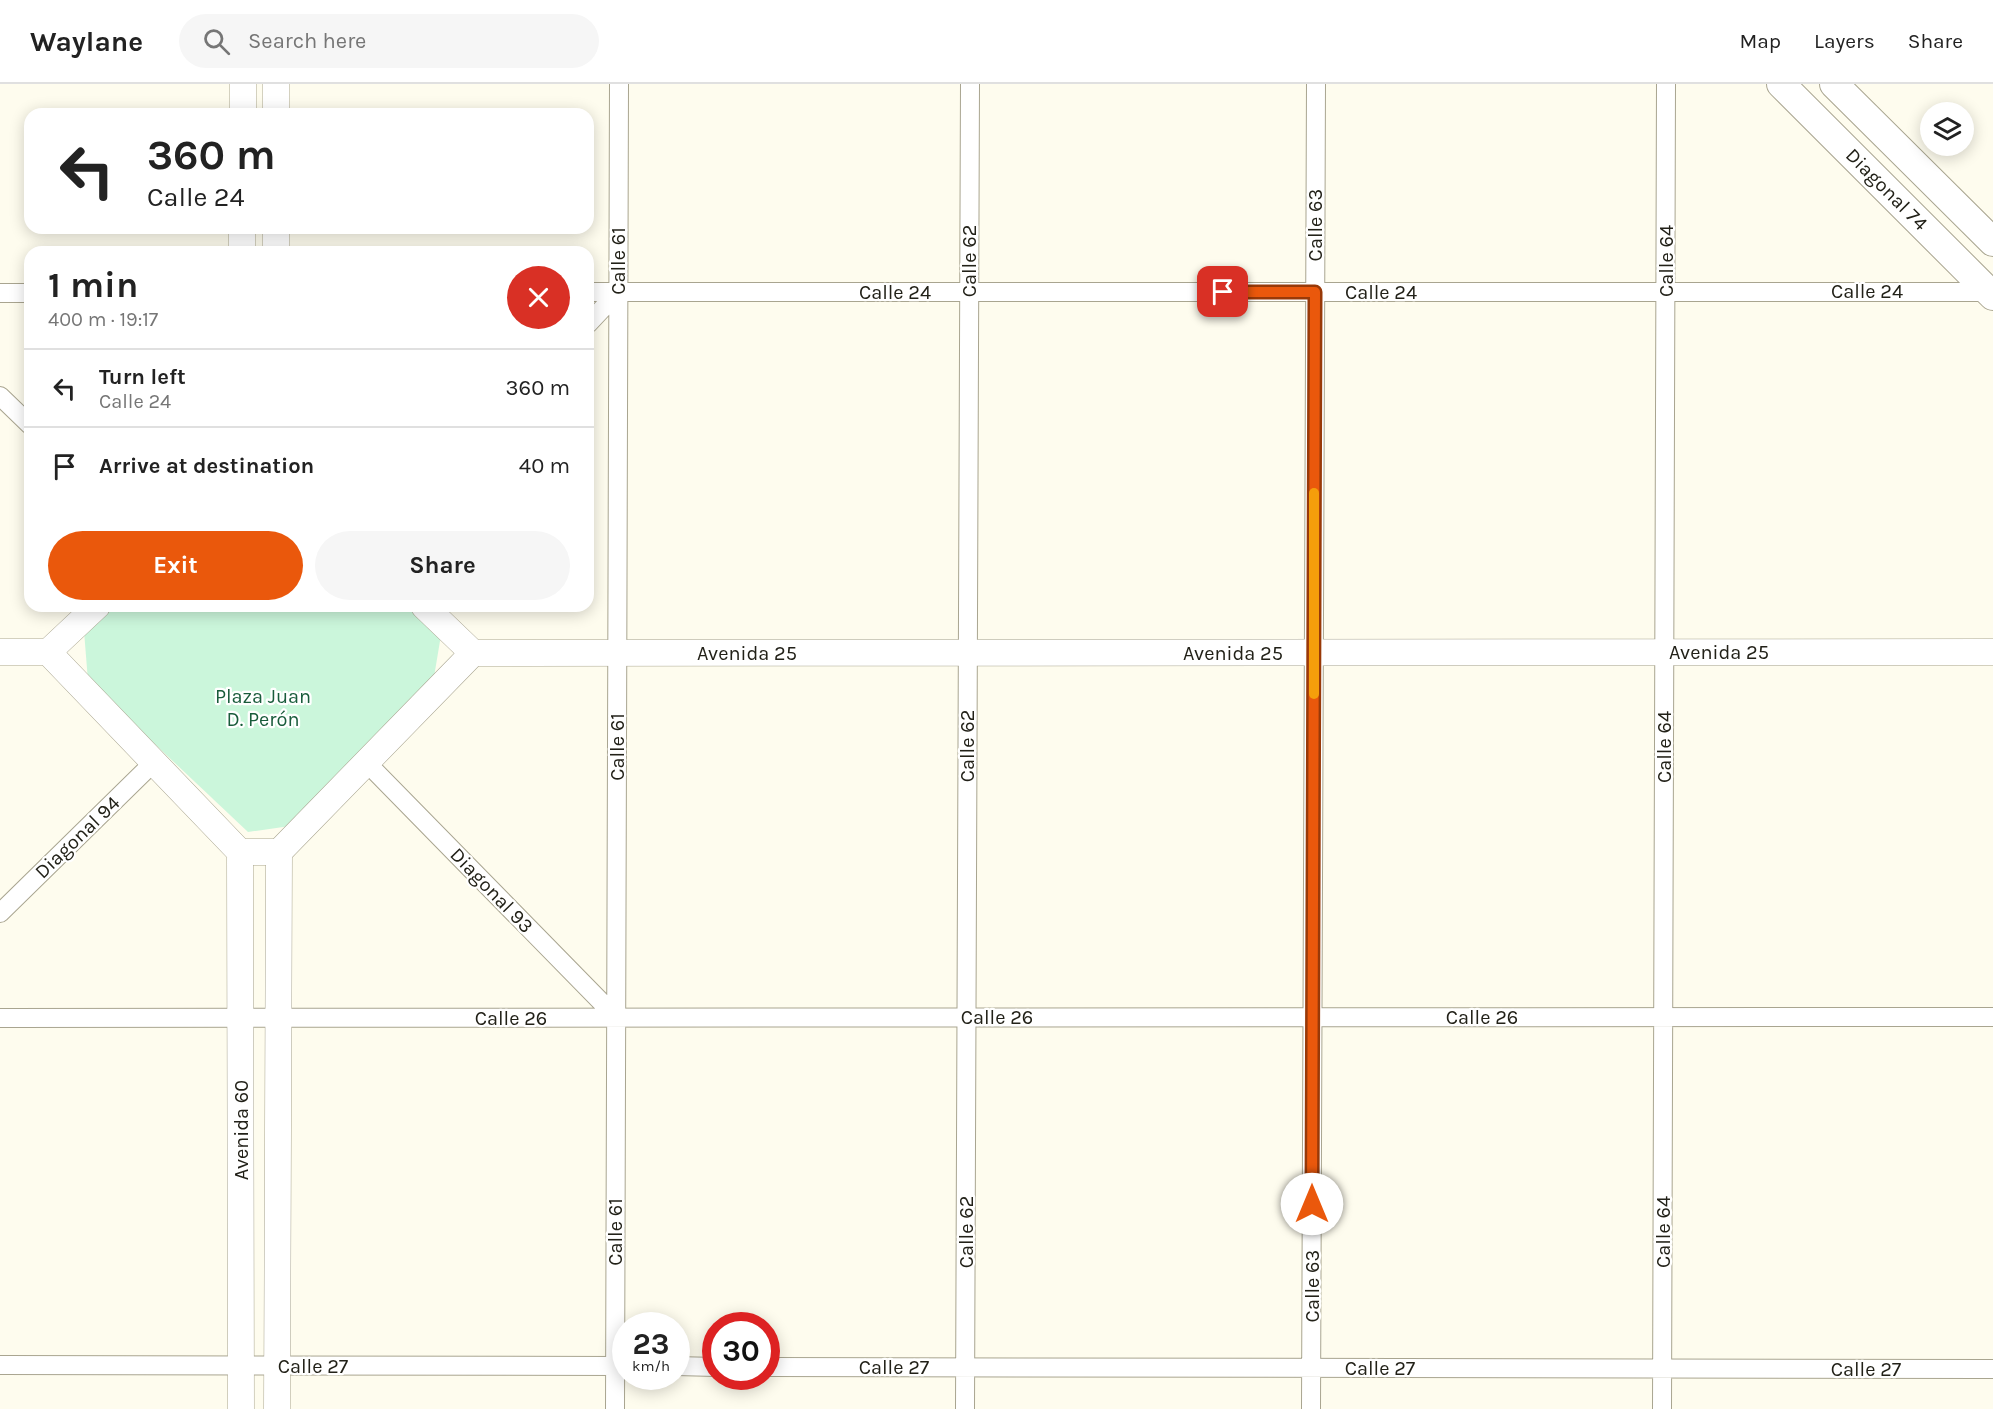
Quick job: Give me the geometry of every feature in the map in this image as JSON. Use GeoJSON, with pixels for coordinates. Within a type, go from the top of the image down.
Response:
{"type":"FeatureCollection","features":[{"type":"Feature","properties":{"kind":"main road"},"geometry":{"type":"LineString","coordinates":[[243,84],[243,108]]}},
{"type":"Feature","properties":{"kind":"main road"},"geometry":{"type":"LineString","coordinates":[[276,84],[276,108]]}},
{"type":"Feature","properties":{"kind":"main road","name":"Diagonal 74"},"geometry":{"type":"LineString","coordinates":[[1781,84],[1992,293]]}},
{"type":"Feature","properties":{"kind":"main road","name":"Diagonal 74"},"geometry":{"type":"LineString","coordinates":[[1834,84],[1993,243]]}},
{"type":"Feature","properties":{"kind":"main road"},"geometry":{"type":"LineString","coordinates":[[0,652],[48,652],[91,612]]}},
{"type":"Feature","properties":{"kind":"main road"},"geometry":{"type":"LineString","coordinates":[[48,652],[240,852],[279,852],[473,653],[430,612]]}},
{"type":"Feature","properties":{"kind":"main road","name":"Avenida 25"},"geometry":{"type":"LineString","coordinates":[[473,653],[1993,652]]}},
{"type":"Feature","properties":{"kind":"main road","name":"Avenida 60"},"geometry":{"type":"LineString","coordinates":[[240,852],[241,1409]]}},
{"type":"Feature","properties":{"kind":"main road","name":"Avenida 60"},"geometry":{"type":"LineString","coordinates":[[277,1409],[279,852]]}},
{"type":"Feature","properties":{"kind":"street","name":"Calle 61"},"geometry":{"type":"LineString","coordinates":[[619,84],[616,1017],[619,1312]]}},
{"type":"Feature","properties":{"kind":"street","name":"Calle 62"},"geometry":{"type":"LineString","coordinates":[[965,1409],[970,84]]}},
{"type":"Feature","properties":{"kind":"street","name":"Calle 63"},"geometry":{"type":"LineString","coordinates":[[1311,1409],[1316,84]]}},
{"type":"Feature","properties":{"kind":"street","name":"Calle 64"},"geometry":{"type":"LineString","coordinates":[[1662,1409],[1666,84]]}},
{"type":"Feature","properties":{"kind":"street","name":"Calle 24"},"geometry":{"type":"LineString","coordinates":[[594,292],[1992,293]]}},
{"type":"Feature","properties":{"kind":"street"},"geometry":{"type":"LineString","coordinates":[[594,318],[618,292]]}},
{"type":"Feature","properties":{"kind":"street"},"geometry":{"type":"LineString","coordinates":[[0,293],[24,293]]}},
{"type":"Feature","properties":{"kind":"street"},"geometry":{"type":"LineString","coordinates":[[0,396],[24,419]]}},
{"type":"Feature","properties":{"kind":"street","name":"Diagonal 94"},"geometry":{"type":"LineString","coordinates":[[0,913],[154,762]]}},
{"type":"Feature","properties":{"kind":"street","name":"Diagonal 93"},"geometry":{"type":"LineString","coordinates":[[367,763],[616,1017]]}},
{"type":"Feature","properties":{"kind":"street","name":"Calle 26"},"geometry":{"type":"LineString","coordinates":[[0,1018],[1993,1017]]}},
{"type":"Feature","properties":{"kind":"street","name":"Calle 27"},"geometry":{"type":"LineString","coordinates":[[0,1365],[612,1366]]}},
{"type":"Feature","properties":{"kind":"street","name":"Calle 27"},"geometry":{"type":"LineString","coordinates":[[780,1367],[1993,1369]]}},
{"type":"Feature","properties":{"kind":"street","name":"Calle 61"},"geometry":{"type":"LineString","coordinates":[[615,1409],[617,1390]]}},
{"type":"Feature","properties":{"kind":"green space","name":"Plaza Juan D. Perón"},"geometry":{"type":"Polygon","coordinates":[[[104,612],[416,612],[441,635],[434,677],[290,826],[248,832],[88,681],[84,631],[104,612]]]}},
{"type":"Feature","properties":{"kind":"slow traffic"},"geometry":{"type":"LineString","coordinates":[[1314,493],[1314,694]]}},
{"type":"Feature","properties":{"kind":"route"},"geometry":{"type":"LineString","coordinates":[[1223,292],[1315,292],[1312,1204]]}}]}
